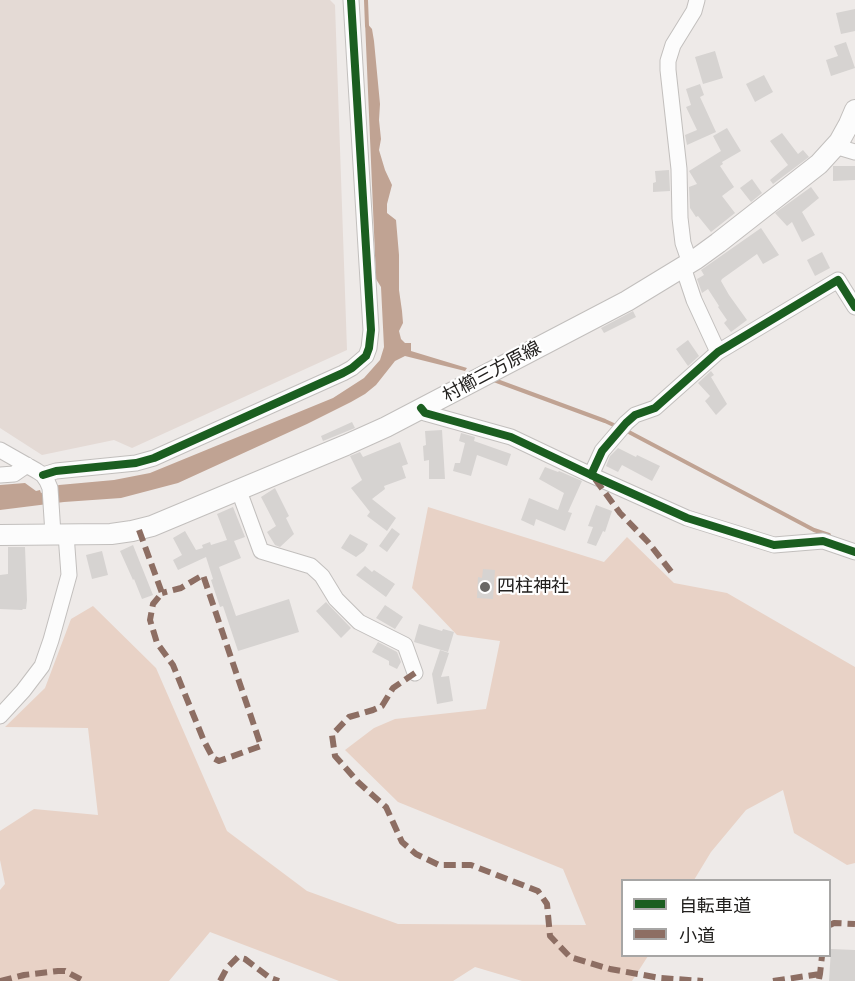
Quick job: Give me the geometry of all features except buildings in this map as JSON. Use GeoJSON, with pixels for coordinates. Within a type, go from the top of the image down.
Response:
{"type":"FeatureCollection","features":[{"type":"Feature","properties":{"kind":"main road","name":"村櫛三方原線"},"geometry":{"type":"LineString","coordinates":[[0,535],[57,531],[111,534],[142,529],[346,446],[627,301],[686,265],[811,171],[835,146],[855,110]]}},
{"type":"Feature","properties":{"kind":"street"},"geometry":{"type":"LineString","coordinates":[[46,481],[56,471],[136,463],[154,458],[343,373],[366,356],[371,330],[351,0]]}},
{"type":"Feature","properties":{"kind":"street"},"geometry":{"type":"LineString","coordinates":[[697,0],[694,11],[673,45],[668,70],[679,169],[686,265],[694,300],[718,352]]}},
{"type":"Feature","properties":{"kind":"street"},"geometry":{"type":"LineString","coordinates":[[835,146],[855,152]]}},
{"type":"Feature","properties":{"kind":"street"},"geometry":{"type":"LineString","coordinates":[[591,475],[602,451],[626,423],[635,415],[655,408],[718,352],[838,280],[855,308]]}},
{"type":"Feature","properties":{"kind":"street"},"geometry":{"type":"LineString","coordinates":[[421,408],[425,413],[511,437],[687,518],[774,545],[823,541],[855,552]]}},
{"type":"Feature","properties":{"kind":"street"},"geometry":{"type":"LineString","coordinates":[[0,450],[27,465],[46,481],[69,575],[42,666],[0,716]]}},
{"type":"Feature","properties":{"kind":"street"},"geometry":{"type":"LineString","coordinates":[[0,475],[14,474],[27,465]]}},
{"type":"Feature","properties":{"kind":"street"},"geometry":{"type":"LineString","coordinates":[[239,491],[261,551],[311,566],[322,576],[336,599],[359,622],[405,645],[415,673]]}},
{"type":"Feature","properties":{"kind":"shaded area"},"geometry":{"type":"Polygon","coordinates":[[[0,0],[330,0],[335,5],[347,350],[132,448],[114,440],[42,455],[0,428],[0,0]]]}},
{"type":"Feature","properties":{"kind":"shaded area"},"geometry":{"type":"Polygon","coordinates":[[[365,21],[372,29],[374,41],[380,104],[379,150],[392,185],[387,213],[396,220],[403,323],[399,331],[401,339],[405,343],[411,343],[411,351],[467,368],[465,371],[405,356],[395,361],[376,385],[351,402],[178,483],[121,498],[0,510],[0,485],[25,483],[36,491],[40,490],[41,493],[59,485],[114,480],[150,473],[333,398],[364,378],[380,360],[384,347],[381,287],[376,279],[365,21]]]}},
{"type":"Feature","properties":{"kind":"shaded area"},"geometry":{"type":"Polygon","coordinates":[[[428,507],[604,562],[627,537],[674,583],[727,593],[855,667],[855,863],[847,865],[794,833],[783,790],[746,810],[711,852],[695,879],[621,879],[621,957],[647,957],[632,981],[522,981],[475,967],[453,981],[339,981],[210,932],[169,981],[0,981],[0,890],[5,884],[0,860],[0,831],[34,809],[98,815],[88,728],[5,727],[45,688],[71,619],[93,606],[156,668],[227,831],[307,891],[398,924],[586,925],[563,869],[398,802],[345,750],[374,728],[395,719],[486,709],[500,641],[457,635],[412,588],[428,507]]]}},
{"type":"Feature","properties":{"kind":"waterway"},"geometry":{"type":"LineString","coordinates":[[366,0],[367,26]]}},
{"type":"Feature","properties":{"kind":"waterway"},"geometry":{"type":"LineString","coordinates":[[494,380],[618,427]]}},
{"type":"Feature","properties":{"kind":"waterway"},"geometry":{"type":"LineString","coordinates":[[625,430],[814,530],[829,535]]}},
{"type":"Feature","properties":{"kind":"marked path"},"geometry":{"type":"LineString","coordinates":[[595,479],[620,513],[648,542],[673,574]]}},
{"type":"Feature","properties":{"kind":"marked path"},"geometry":{"type":"LineString","coordinates":[[139,530],[162,593],[153,604],[150,620],[157,643],[173,665],[213,758],[219,761],[261,746],[203,575],[181,588],[162,593]]}},
{"type":"Feature","properties":{"kind":"marked path"},"geometry":{"type":"LineString","coordinates":[[415,673],[393,688],[382,706],[349,717],[332,735],[335,756],[358,782],[386,807],[402,842],[416,854],[439,865],[471,865],[538,891],[547,904],[550,936],[570,957],[610,969],[660,978],[703,981]]}},
{"type":"Feature","properties":{"kind":"marked path"},"geometry":{"type":"LineString","coordinates":[[831,924],[855,924]]}},
{"type":"Feature","properties":{"kind":"marked path"},"geometry":{"type":"LineString","coordinates":[[220,981],[227,968],[238,957],[245,959],[270,978],[279,981]]}},
{"type":"Feature","properties":{"kind":"marked path"},"geometry":{"type":"LineString","coordinates":[[819,979],[822,957]]}},
{"type":"Feature","properties":{"kind":"marked path"},"geometry":{"type":"LineString","coordinates":[[0,981],[24,975],[58,971],[65,971],[84,981]]}},
{"type":"Feature","properties":{"kind":"marked path"},"geometry":{"type":"LineString","coordinates":[[773,981],[820,974]]}},
{"type":"Feature","properties":{"kind":"cycle path"},"geometry":{"type":"LineString","coordinates":[[43,475],[56,471],[136,463],[154,458],[343,373],[366,356],[371,330],[351,0]]}},
{"type":"Feature","properties":{"kind":"cycle path"},"geometry":{"type":"LineString","coordinates":[[591,475],[602,451],[626,423],[635,415],[655,408],[718,352],[838,280],[855,307]]}},
{"type":"Feature","properties":{"kind":"cycle path"},"geometry":{"type":"LineString","coordinates":[[421,408],[425,413],[511,437],[687,518],[774,545],[823,541],[855,552]]}},
{"type":"Feature","properties":{"kind":"place","name":"四柱神社"},"geometry":{"type":"Point","coordinates":[485,587]}}]}
